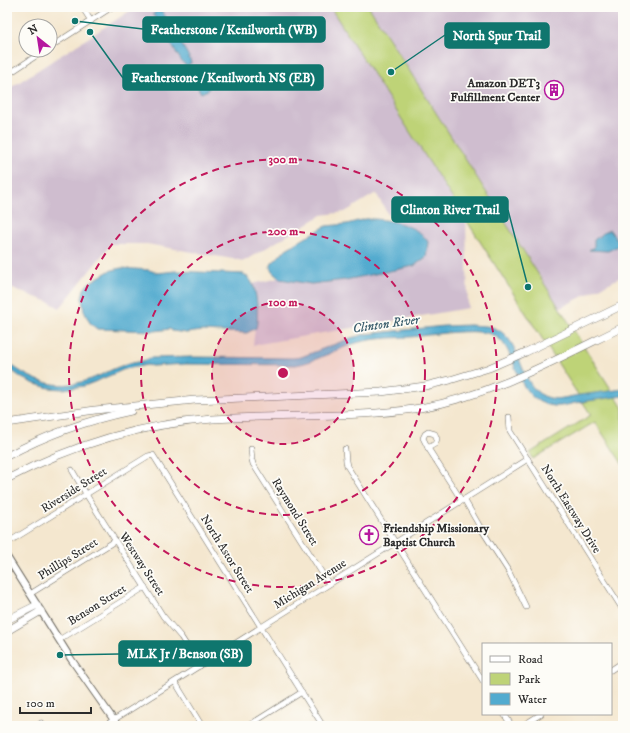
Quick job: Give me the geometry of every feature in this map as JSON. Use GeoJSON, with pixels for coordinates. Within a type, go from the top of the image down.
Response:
{"type":"FeatureCollection","features":[{"type":"Feature","properties":{"kind":"highway"},"geometry":{"type":"LineString","coordinates":[[7,423],[95,410],[225,398],[396,391],[425,386],[477,372],[501,363],[623,305]]}},
{"type":"Feature","properties":{"kind":"highway"},"geometry":{"type":"LineString","coordinates":[[7,479],[47,459],[83,445],[156,426],[215,419],[393,411],[448,402],[510,382],[623,327]]}},
{"type":"Feature","properties":{"kind":"highway"},"geometry":{"type":"LineString","coordinates":[[7,456],[76,426],[160,404]]}},
{"type":"Feature","properties":{"kind":"highway"},"geometry":{"type":"LineString","coordinates":[[7,620],[39,608]]}},
{"type":"Feature","properties":{"kind":"highway"},"geometry":{"type":"LineString","coordinates":[[7,631],[39,608]]}},
{"type":"Feature","properties":{"kind":"main road"},"geometry":{"type":"LineString","coordinates":[[7,557],[59,640],[118,726]]}},
{"type":"Feature","properties":{"kind":"street"},"geometry":{"type":"LineString","coordinates":[[82,7],[91,21]]}},
{"type":"Feature","properties":{"kind":"street"},"geometry":{"type":"LineString","coordinates":[[58,42],[112,7]]}},
{"type":"Feature","properties":{"kind":"street"},"geometry":{"type":"LineString","coordinates":[[7,75],[33,58]]}},
{"type":"Feature","properties":{"kind":"street","name":"North Eastway Drive"},"geometry":{"type":"LineString","coordinates":[[509,417],[510,431],[623,610]]}},
{"type":"Feature","properties":{"kind":"street"},"geometry":{"type":"LineString","coordinates":[[428,448],[509,571],[526,607]]}},
{"type":"Feature","properties":{"kind":"street","name":"Raymond Street"},"geometry":{"type":"LineString","coordinates":[[251,449],[253,464],[329,584]]}},
{"type":"Feature","properties":{"kind":"street"},"geometry":{"type":"LineString","coordinates":[[345,449],[347,466],[482,679]]}},
{"type":"Feature","properties":{"kind":"street","name":"Riverside Street"},"geometry":{"type":"LineString","coordinates":[[7,543],[148,456],[152,455]]}},
{"type":"Feature","properties":{"kind":"street","name":"North Astor Street"},"geometry":{"type":"LineString","coordinates":[[152,455],[155,456],[323,726]]}},
{"type":"Feature","properties":{"kind":"street","name":"Michigan Avenue"},"geometry":{"type":"LineString","coordinates":[[104,726],[528,460]]}},
{"type":"Feature","properties":{"kind":"street","name":"Westway Street"},"geometry":{"type":"LineString","coordinates":[[72,470],[165,618],[181,637],[200,666]]}},
{"type":"Feature","properties":{"kind":"street","name":"Phillips Street"},"geometry":{"type":"LineString","coordinates":[[30,594],[116,541]]}},
{"type":"Feature","properties":{"kind":"street","name":"Benson Street"},"geometry":{"type":"LineString","coordinates":[[59,640],[145,587]]}},
{"type":"Feature","properties":{"kind":"street"},"geometry":{"type":"LineString","coordinates":[[612,669],[623,662]]}},
{"type":"Feature","properties":{"kind":"street"},"geometry":{"type":"LineString","coordinates":[[174,682],[202,726]]}},
{"type":"Feature","properties":{"kind":"street"},"geometry":{"type":"LineString","coordinates":[[248,726],[302,692]]}},
{"type":"Feature","properties":{"kind":"street"},"geometry":{"type":"LineString","coordinates":[[505,715],[512,726]]}},
{"type":"Feature","properties":{"kind":"street"},"geometry":{"type":"LineString","coordinates":[[522,726],[539,715]]}},
{"type":"Feature","properties":{"kind":"shaded area"},"geometry":{"type":"Polygon","coordinates":[[[136,7],[330,7],[466,220],[468,308],[253,345],[255,329],[252,284],[407,249],[376,193],[345,212],[322,215],[244,261],[147,244],[111,244],[60,308],[49,302],[7,287],[7,90],[136,7]]]}},
{"type":"Feature","properties":{"kind":"shaded area"},"geometry":{"type":"Polygon","coordinates":[[[369,7],[623,7],[623,276],[560,308],[369,7]]]}},
{"type":"Feature","properties":{"kind":"green space"},"geometry":{"type":"Polygon","coordinates":[[[330,7],[369,7],[623,408],[623,465],[595,422],[533,459],[530,453],[591,415],[330,7]]]}},
{"type":"Feature","properties":{"kind":"water"},"geometry":{"type":"Polygon","coordinates":[[[157,11],[162,11],[189,57],[191,63],[187,66],[182,62],[153,14],[157,11]]]}},
{"type":"Feature","properties":{"kind":"water"},"geometry":{"type":"Polygon","coordinates":[[[196,70],[201,74],[209,87],[208,90],[201,93],[190,74],[191,71],[196,70]]]}},
{"type":"Feature","properties":{"kind":"water"},"geometry":{"type":"Polygon","coordinates":[[[365,219],[400,223],[417,231],[428,242],[426,257],[414,266],[345,280],[311,284],[280,279],[272,272],[270,267],[272,263],[286,249],[326,226],[347,224],[365,219]]]}},
{"type":"Feature","properties":{"kind":"water"},"geometry":{"type":"Polygon","coordinates":[[[610,230],[620,245],[608,251],[589,250],[594,248],[594,240],[610,230]]]}},
{"type":"Feature","properties":{"kind":"water"},"geometry":{"type":"Polygon","coordinates":[[[121,268],[149,270],[158,273],[175,271],[244,274],[251,281],[255,290],[257,311],[256,328],[247,333],[202,331],[186,333],[172,331],[170,329],[155,331],[97,329],[90,323],[84,311],[82,298],[84,289],[89,283],[109,271],[121,268]]]}},
{"type":"Feature","properties":{"kind":"water"},"geometry":{"type":"Polygon","coordinates":[[[470,325],[491,327],[504,334],[517,353],[526,376],[532,386],[539,393],[550,398],[558,399],[576,395],[623,389],[623,396],[578,402],[561,406],[554,406],[540,402],[530,394],[523,384],[507,348],[500,340],[491,334],[483,332],[451,332],[367,341],[353,344],[296,365],[147,365],[125,369],[84,386],[63,389],[49,388],[35,384],[22,378],[7,367],[7,362],[28,376],[60,385],[83,382],[125,365],[150,358],[293,358],[301,357],[351,338],[366,334],[444,326],[470,325]]]}},
{"type":"Feature","properties":{"kind":"place","name":"Featherstone / Kenilworth (WB)"},"geometry":{"type":"Point","coordinates":[75,21]}},
{"type":"Feature","properties":{"kind":"place","name":"Featherstone / Kenilworth NS (EB)"},"geometry":{"type":"Point","coordinates":[90,32]}},
{"type":"Feature","properties":{"kind":"place","name":"North Spur Trail"},"geometry":{"type":"Point","coordinates":[391,72]}},
{"type":"Feature","properties":{"kind":"place","name":"Amazon DET3 Fulfillment Center"},"geometry":{"type":"Point","coordinates":[554,90]}},
{"type":"Feature","properties":{"kind":"place","name":"Clinton River Trail"},"geometry":{"type":"Point","coordinates":[528,287]}},
{"type":"Feature","properties":{"kind":"place","name":"Friendship Missionary Baptist Church"},"geometry":{"type":"Point","coordinates":[369,535]}},
{"type":"Feature","properties":{"kind":"place","name":"MLK Jr / Benson (SB)"},"geometry":{"type":"Point","coordinates":[60,655]}},
{"type":"Feature","properties":{"kind":"water label","name":"Clinton River"},"geometry":{"type":"Point","coordinates":[386,324]}}]}
